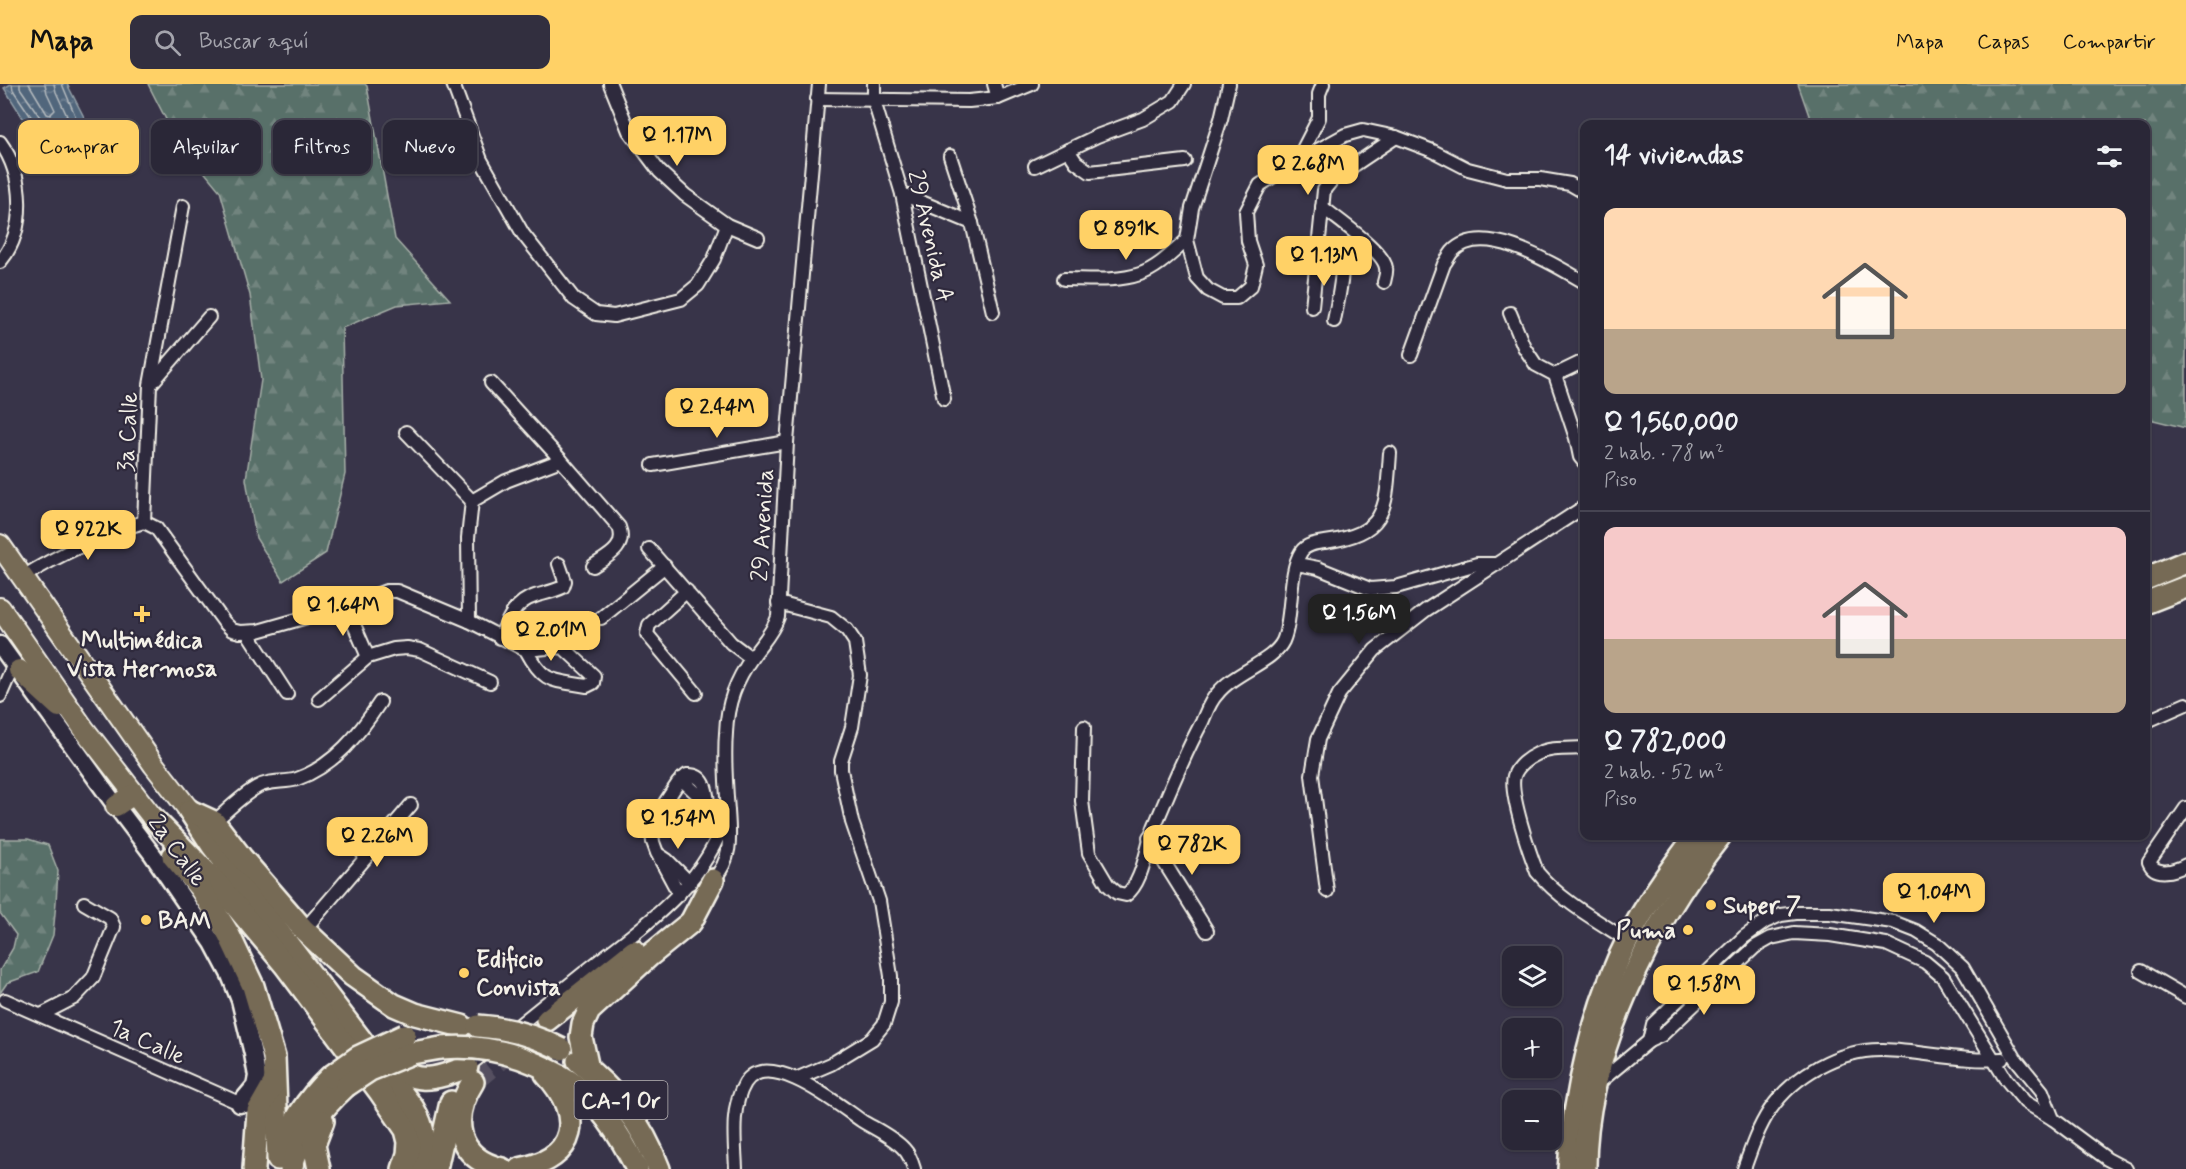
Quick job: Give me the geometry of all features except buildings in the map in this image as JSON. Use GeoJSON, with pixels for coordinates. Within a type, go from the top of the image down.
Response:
{"type":"FeatureCollection","features":[{"type":"Feature","properties":{"kind":"highway"},"geometry":{"type":"LineString","coordinates":[[2150,577],[2186,562]]}},
{"type":"Feature","properties":{"kind":"highway"},"geometry":{"type":"LineString","coordinates":[[2150,601],[2186,587]]}},
{"type":"Feature","properties":{"kind":"highway"},"geometry":{"type":"LineString","coordinates":[[189,810],[214,822],[304,930],[353,976],[394,1005],[415,1014],[465,1025]]}},
{"type":"Feature","properties":{"kind":"highway"},"geometry":{"type":"LineString","coordinates":[[189,810],[212,845],[420,1120],[425,1152],[421,1169]]}},
{"type":"Feature","properties":{"kind":"highway"},"geometry":{"type":"LineString","coordinates":[[151,815],[165,845],[200,888],[228,933],[248,976],[272,1049],[275,1082],[257,1111],[254,1169]]}},
{"type":"Feature","properties":{"kind":"highway"},"geometry":{"type":"LineString","coordinates":[[151,815],[215,881],[285,965],[380,1092],[407,1136],[408,1154],[403,1169]]}},
{"type":"Feature","properties":{"kind":"highway"},"geometry":{"type":"LineString","coordinates":[[1569,1169],[1574,1125],[1593,1033],[1609,983],[1628,940],[1667,874],[1693,840]]}},
{"type":"Feature","properties":{"kind":"highway"},"geometry":{"type":"LineString","coordinates":[[1618,1011],[1656,930],[1696,866],[1717,840]]}},
{"type":"Feature","properties":{"kind":"highway"},"geometry":{"type":"LineString","coordinates":[[548,1020],[675,918],[713,880]]}},
{"type":"Feature","properties":{"kind":"highway"},"geometry":{"type":"LineString","coordinates":[[588,1069],[581,1037],[588,1011],[691,921],[713,880]]}},
{"type":"Feature","properties":{"kind":"highway"},"geometry":{"type":"LineString","coordinates":[[1585,1169],[1595,1086],[1623,988],[1637,954],[1634,945],[1628,940]]}},
{"type":"Feature","properties":{"kind":"highway"},"geometry":{"type":"LineString","coordinates":[[319,985],[360,1020],[395,1066],[405,1074],[432,1078],[470,1074]]}},
{"type":"Feature","properties":{"kind":"highway","name":"CA-1 Or"},"geometry":{"type":"LineString","coordinates":[[281,1166],[285,1137],[299,1113],[310,1098],[336,1087],[358,1057],[408,1044],[445,1026],[465,1025],[512,1030],[545,1041],[561,1049],[588,1069],[617,1096],[632,1116],[659,1169]]}},
{"type":"Feature","properties":{"kind":"highway","name":"CA-1 Or"},"geometry":{"type":"LineString","coordinates":[[408,1044],[441,1048],[490,1049],[515,1055],[560,1075],[589,1098],[624,1144],[637,1169]]}},
{"type":"Feature","properties":{"kind":"highway"},"geometry":{"type":"LineString","coordinates":[[519,1169],[549,1158],[560,1150],[568,1133],[570,1114],[564,1096],[537,1064]]}},
{"type":"Feature","properties":{"kind":"highway"},"geometry":{"type":"LineString","coordinates":[[436,1169],[456,1085],[470,1074]]}},
{"type":"Feature","properties":{"kind":"highway"},"geometry":{"type":"LineString","coordinates":[[470,1074],[460,1113],[460,1132],[464,1143],[478,1160],[502,1169]]}},
{"type":"Feature","properties":{"kind":"highway"},"geometry":{"type":"LineString","coordinates":[[319,1169],[314,1145],[336,1087]]}},
{"type":"Feature","properties":{"kind":"highway"},"geometry":{"type":"LineString","coordinates":[[257,1111],[281,1166]]}},
{"type":"Feature","properties":{"kind":"highway"},"geometry":{"type":"LineString","coordinates":[[448,1116],[454,1146],[471,1169]]}},
{"type":"Feature","properties":{"kind":"main road"},"geometry":{"type":"LineString","coordinates":[[0,546],[154,765],[189,810]]}},
{"type":"Feature","properties":{"kind":"main road"},"geometry":{"type":"LineString","coordinates":[[0,608],[84,729],[151,815]]}},
{"type":"Feature","properties":{"kind":"main road"},"geometry":{"type":"LineString","coordinates":[[17,667],[84,729]]}},
{"type":"Feature","properties":{"kind":"main road"},"geometry":{"type":"LineString","coordinates":[[116,806],[132,791],[154,784],[157,775],[154,765]]}},
{"type":"Feature","properties":{"kind":"main road"},"geometry":{"type":"LineString","coordinates":[[151,815],[158,796],[172,789]]}},
{"type":"Feature","properties":{"kind":"street"},"geometry":{"type":"LineString","coordinates":[[453,84],[481,160],[523,234],[574,299],[596,314],[614,316],[681,299],[698,285],[714,259],[727,225]]}},
{"type":"Feature","properties":{"kind":"street"},"geometry":{"type":"LineString","coordinates":[[610,84],[629,131],[659,171],[686,195],[727,225],[758,238]]}},
{"type":"Feature","properties":{"kind":"street","name":"29 Avenida"},"geometry":{"type":"LineString","coordinates":[[713,880],[725,864],[730,834],[727,713],[735,685],[751,658],[775,626],[788,442],[819,84]]}},
{"type":"Feature","properties":{"kind":"street","name":"29 Avenida A"},"geometry":{"type":"LineString","coordinates":[[874,84],[874,100],[902,194],[944,399]]}},
{"type":"Feature","properties":{"kind":"street"},"geometry":{"type":"LineString","coordinates":[[994,84],[998,98]]}},
{"type":"Feature","properties":{"kind":"street"},"geometry":{"type":"LineString","coordinates":[[817,99],[969,101],[998,98],[1032,84]]}},
{"type":"Feature","properties":{"kind":"street"},"geometry":{"type":"LineString","coordinates":[[1035,166],[1097,136],[1143,119],[1173,101],[1184,84]]}},
{"type":"Feature","properties":{"kind":"street"},"geometry":{"type":"LineString","coordinates":[[1229,84],[1221,119],[1192,208],[1187,240],[1197,278],[1208,290],[1223,298],[1237,298],[1251,286],[1256,265],[1248,241],[1246,212],[1260,186],[1297,161],[1345,135],[1363,130],[1396,137],[1433,151],[1468,169],[1507,179],[1540,179],[1570,184],[1580,190]]}},
{"type":"Feature","properties":{"kind":"street"},"geometry":{"type":"LineString","coordinates":[[1297,161],[1318,118],[1319,94],[1323,84]]}},
{"type":"Feature","properties":{"kind":"street"},"geometry":{"type":"LineString","coordinates":[[1312,307],[1324,190],[1332,180],[1396,137]]}},
{"type":"Feature","properties":{"kind":"street"},"geometry":{"type":"LineString","coordinates":[[0,142],[12,164],[17,179],[18,194],[18,221],[10,245],[1,261]]}},
{"type":"Feature","properties":{"kind":"street"},"geometry":{"type":"LineString","coordinates":[[1068,150],[1076,162],[1090,172],[1185,162]]}},
{"type":"Feature","properties":{"kind":"street"},"geometry":{"type":"LineString","coordinates":[[950,156],[972,224],[993,312]]}},
{"type":"Feature","properties":{"kind":"street"},"geometry":{"type":"LineString","coordinates":[[902,194],[972,224]]}},
{"type":"Feature","properties":{"kind":"street","name":"3a Calle"},"geometry":{"type":"LineString","coordinates":[[144,522],[150,385],[183,206]]}},
{"type":"Feature","properties":{"kind":"street"},"geometry":{"type":"LineString","coordinates":[[1322,207],[1381,256],[1386,268],[1384,282]]}},
{"type":"Feature","properties":{"kind":"street"},"geometry":{"type":"LineString","coordinates":[[1064,279],[1114,278],[1141,274],[1166,259],[1187,240]]}},
{"type":"Feature","properties":{"kind":"street"},"geometry":{"type":"LineString","coordinates":[[1411,355],[1444,264],[1453,251],[1470,242],[1491,242],[1513,246],[1546,260],[1580,280]]}},
{"type":"Feature","properties":{"kind":"street"},"geometry":{"type":"LineString","coordinates":[[1320,246],[1327,247],[1341,258],[1342,268],[1334,321]]}},
{"type":"Feature","properties":{"kind":"street"},"geometry":{"type":"LineString","coordinates":[[1510,313],[1524,347],[1536,364],[1555,375],[1580,457]]}},
{"type":"Feature","properties":{"kind":"street"},"geometry":{"type":"LineString","coordinates":[[150,385],[209,317]]}},
{"type":"Feature","properties":{"kind":"street"},"geometry":{"type":"LineString","coordinates":[[1555,375],[1580,363]]}},
{"type":"Feature","properties":{"kind":"street"},"geometry":{"type":"LineString","coordinates":[[491,383],[619,527],[621,538],[618,549],[593,566]]}},
{"type":"Feature","properties":{"kind":"street"},"geometry":{"type":"LineString","coordinates":[[406,432],[472,501],[468,538],[469,621]]}},
{"type":"Feature","properties":{"kind":"street"},"geometry":{"type":"LineString","coordinates":[[652,465],[788,442]]}},
{"type":"Feature","properties":{"kind":"street"},"geometry":{"type":"LineString","coordinates":[[1084,727],[1082,801],[1089,853],[1108,885],[1117,893],[1126,895],[1137,884],[1149,838],[1187,750],[1216,694],[1238,675],[1275,653],[1284,640],[1301,551],[1313,543],[1346,539],[1366,531],[1381,514],[1388,490],[1390,453]]}},
{"type":"Feature","properties":{"kind":"street"},"geometry":{"type":"LineString","coordinates":[[472,501],[506,481],[561,460]]}},
{"type":"Feature","properties":{"kind":"street"},"geometry":{"type":"LineString","coordinates":[[1327,891],[1312,776],[1318,739],[1339,694],[1375,650],[1426,610],[1580,510]]}},
{"type":"Feature","properties":{"kind":"street"},"geometry":{"type":"LineString","coordinates":[[23,577],[58,558],[129,526],[144,522],[156,528],[232,630],[248,633],[346,606],[386,591],[398,591],[469,621],[526,650],[564,648],[594,676],[593,683],[587,686],[546,679],[536,669],[526,650]]}},
{"type":"Feature","properties":{"kind":"street"},"geometry":{"type":"LineString","coordinates":[[649,549],[731,642],[751,658]]}},
{"type":"Feature","properties":{"kind":"street"},"geometry":{"type":"LineString","coordinates":[[500,638],[518,604],[527,598],[563,587],[565,581],[560,564]]}},
{"type":"Feature","properties":{"kind":"street"},"geometry":{"type":"LineString","coordinates":[[1297,564],[1318,568],[1370,589],[1396,587],[1477,564],[1499,564]]}},
{"type":"Feature","properties":{"kind":"street"},"geometry":{"type":"LineString","coordinates":[[601,618],[665,566]]}},
{"type":"Feature","properties":{"kind":"street"},"geometry":{"type":"LineString","coordinates":[[687,591],[650,625],[647,634],[696,693]]}},
{"type":"Feature","properties":{"kind":"street"},"geometry":{"type":"LineString","coordinates":[[778,603],[831,617],[847,630],[855,642],[860,675],[852,728],[841,761],[841,770],[852,822],[879,901],[891,976],[891,1002],[884,1024],[872,1039],[831,1064],[798,1078]]}},
{"type":"Feature","properties":{"kind":"street"},"geometry":{"type":"LineString","coordinates":[[346,606],[368,657]]}},
{"type":"Feature","properties":{"kind":"street"},"geometry":{"type":"LineString","coordinates":[[248,633],[287,694]]}},
{"type":"Feature","properties":{"kind":"street","name":"2a Calle"},"geometry":{"type":"LineString","coordinates":[[0,645],[153,855],[213,944],[230,975],[240,1000],[257,1076],[255,1086],[257,1111]]}},
{"type":"Feature","properties":{"kind":"street"},"geometry":{"type":"LineString","coordinates":[[320,699],[368,657],[394,649],[420,650],[490,682]]}},
{"type":"Feature","properties":{"kind":"street"},"geometry":{"type":"LineString","coordinates":[[0,696],[17,667]]}},
{"type":"Feature","properties":{"kind":"street"},"geometry":{"type":"LineString","coordinates":[[214,822],[259,785],[303,777],[344,749],[363,729],[380,702]]}},
{"type":"Feature","properties":{"kind":"street"},"geometry":{"type":"LineString","coordinates":[[2150,720],[2186,704]]}},
{"type":"Feature","properties":{"kind":"street"},"geometry":{"type":"LineString","coordinates":[[1580,748],[1537,754],[1520,766],[1514,775],[1513,792],[1537,872],[1573,904],[1628,940]]}},
{"type":"Feature","properties":{"kind":"street"},"geometry":{"type":"LineString","coordinates":[[679,894],[652,842],[651,824],[681,779],[687,775],[693,775],[702,780],[707,788],[708,804],[728,812]]}},
{"type":"Feature","properties":{"kind":"street"},"geometry":{"type":"LineString","coordinates":[[304,930],[411,805]]}},
{"type":"Feature","properties":{"kind":"street"},"geometry":{"type":"LineString","coordinates":[[2186,808],[2149,862],[2151,867],[2157,871],[2167,872],[2186,865]]}},
{"type":"Feature","properties":{"kind":"street","name":"29 Avenida"},"geometry":{"type":"LineString","coordinates":[[470,1074],[690,883],[704,865],[728,812]]}},
{"type":"Feature","properties":{"kind":"street"},"geometry":{"type":"LineString","coordinates":[[1149,838],[1207,931]]}},
{"type":"Feature","properties":{"kind":"street"},"geometry":{"type":"LineString","coordinates":[[657,853],[690,883]]}},
{"type":"Feature","properties":{"kind":"street"},"geometry":{"type":"LineString","coordinates":[[41,1015],[74,998],[93,978],[114,927],[110,918],[84,903]]}},
{"type":"Feature","properties":{"kind":"street"},"geometry":{"type":"LineString","coordinates":[[1649,1041],[1653,1024],[1744,937],[1765,922],[1781,915],[1796,913],[1830,913],[1893,922],[1916,931],[1937,944],[1963,968],[2015,1058],[2042,1091],[2054,1119]]}},
{"type":"Feature","properties":{"kind":"street"},"geometry":{"type":"LineString","coordinates":[[1830,913],[1830,935]]}},
{"type":"Feature","properties":{"kind":"street"},"geometry":{"type":"LineString","coordinates":[[1765,922],[1771,938]]}},
{"type":"Feature","properties":{"kind":"street"},"geometry":{"type":"LineString","coordinates":[[1595,1086],[1649,1041],[1662,1035],[1755,947],[1771,938],[1794,933],[1830,935],[1886,944],[1925,962],[1944,977],[2005,1078],[2025,1102],[2054,1119],[2107,1159],[2127,1169]]}},
{"type":"Feature","properties":{"kind":"street"},"geometry":{"type":"LineString","coordinates":[[1730,952],[1739,961]]}},
{"type":"Feature","properties":{"kind":"street"},"geometry":{"type":"LineString","coordinates":[[2141,971],[2186,997]]}},
{"type":"Feature","properties":{"kind":"street"},"geometry":{"type":"LineString","coordinates":[[1959,1001],[1975,990]]}},
{"type":"Feature","properties":{"kind":"street","name":"1a Calle"},"geometry":{"type":"LineString","coordinates":[[5,1000],[257,1111]]}},
{"type":"Feature","properties":{"kind":"street"},"geometry":{"type":"LineString","coordinates":[[1744,1169],[1755,1138],[1770,1110],[1802,1077],[1838,1058],[1882,1049],[1976,1060],[2015,1058]]}},
{"type":"Feature","properties":{"kind":"street"},"geometry":{"type":"LineString","coordinates":[[736,1169],[735,1114],[746,1081],[760,1074],[774,1072],[798,1078],[904,1149],[914,1169]]}},
{"type":"Feature","properties":{"kind":"green space"},"geometry":{"type":"Polygon","coordinates":[[[148,84],[365,84],[395,239],[450,300],[397,305],[342,328],[345,474],[326,553],[283,581],[256,538],[246,479],[261,380],[250,295],[220,191],[206,174],[261,174],[261,120],[166,120],[148,84]]]}},
{"type":"Feature","properties":{"kind":"green space"},"geometry":{"type":"Polygon","coordinates":[[[1798,84],[2186,84],[2186,428],[2150,419],[2150,120],[1811,120],[1798,84]]]}},
{"type":"Feature","properties":{"kind":"green space"},"geometry":{"type":"Polygon","coordinates":[[[0,839],[28,839],[48,845],[58,871],[53,935],[38,972],[7,983],[0,993],[0,970],[13,948],[16,935],[0,913],[0,839]]]}},
{"type":"Feature","properties":{"kind":"water"},"geometry":{"type":"Polygon","coordinates":[[[11,84],[67,84],[85,120],[24,120],[4,88],[11,84]]]}},
{"type":"Feature","properties":{"kind":"tunnel"},"geometry":{"type":"LineString","coordinates":[[473,1082],[540,1026]]}},
{"type":"Feature","properties":{"kind":"place","name":"Multimédica Vista Hermosa"},"geometry":{"type":"Point","coordinates":[142,614]}},
{"type":"Feature","properties":{"kind":"place","name":"Super 7"},"geometry":{"type":"Point","coordinates":[1711,905]}},
{"type":"Feature","properties":{"kind":"place","name":"BAM"},"geometry":{"type":"Point","coordinates":[146,920]}},
{"type":"Feature","properties":{"kind":"place","name":"Puma"},"geometry":{"type":"Point","coordinates":[1688,930]}},
{"type":"Feature","properties":{"kind":"place","name":"Edificio Convista"},"geometry":{"type":"Point","coordinates":[464,973]}}]}
